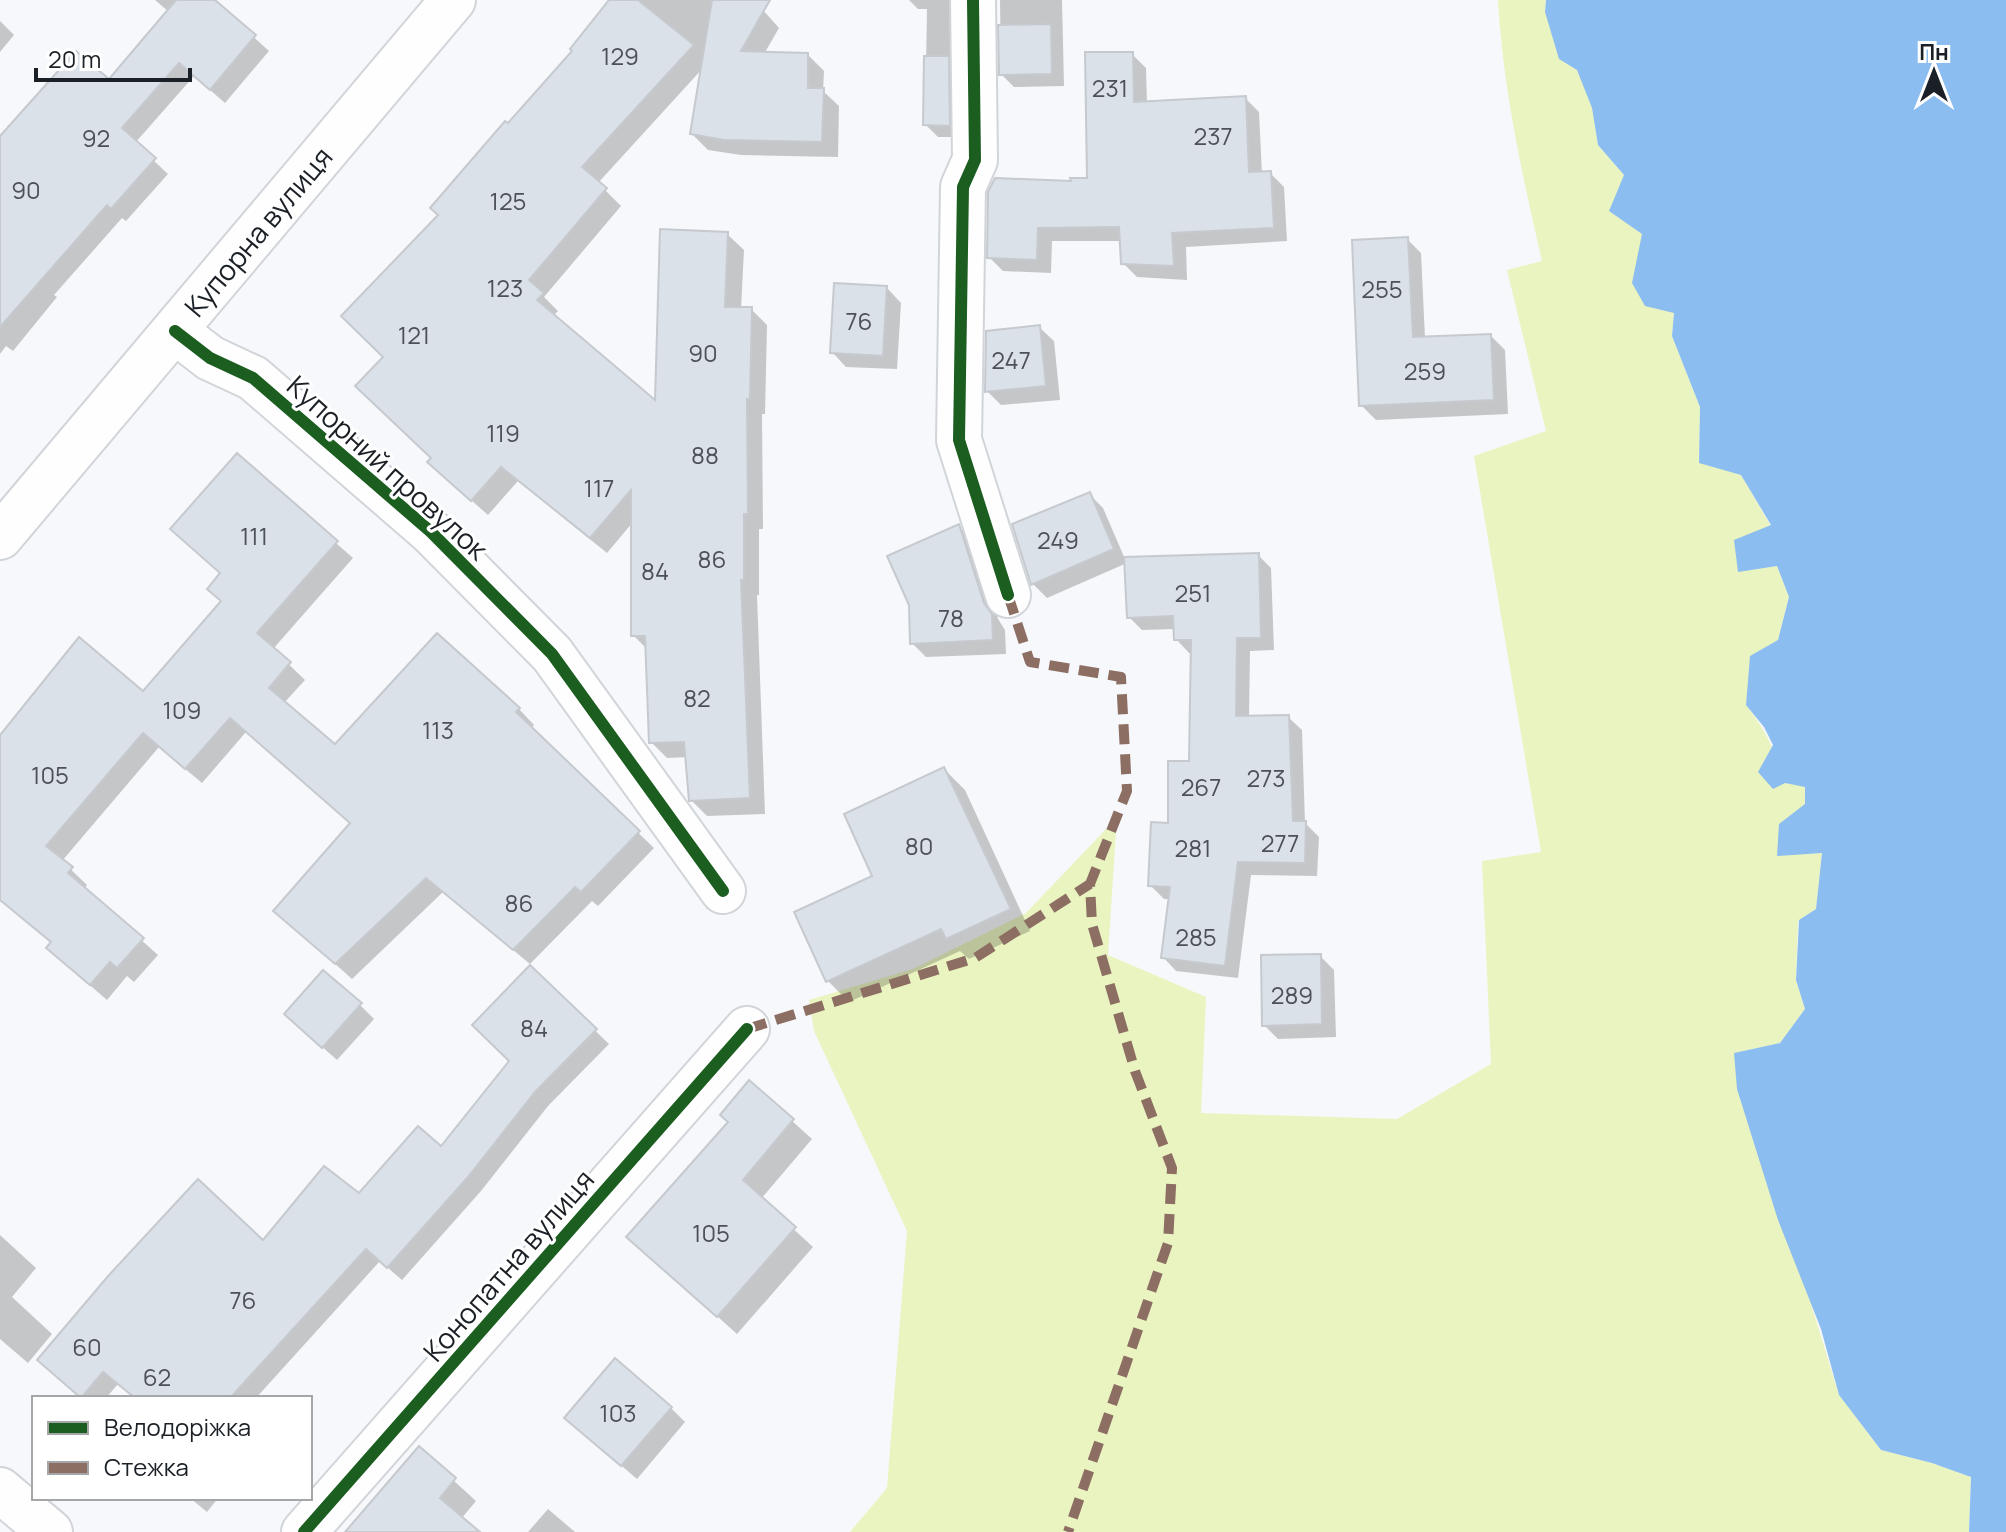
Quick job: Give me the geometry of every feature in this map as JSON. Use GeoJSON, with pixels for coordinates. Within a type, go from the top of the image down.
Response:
{"type":"FeatureCollection","features":[{"type":"Feature","properties":{"kind":"street","name":"Купорна вулиця"},"geometry":{"type":"LineString","coordinates":[[0,537],[453,0]]}},
{"type":"Feature","properties":{"kind":"street"},"geometry":{"type":"LineString","coordinates":[[973,0],[975,160],[963,187],[959,440],[1008,595]]}},
{"type":"Feature","properties":{"kind":"street","name":"Купорний провулок"},"geometry":{"type":"LineString","coordinates":[[175,331],[210,358],[253,378],[431,532],[552,654],[723,891]]}},
{"type":"Feature","properties":{"kind":"street","name":"Конопатна вулиця"},"geometry":{"type":"LineString","coordinates":[[304,1532],[747,1029]]}},
{"type":"Feature","properties":{"kind":"street"},"geometry":{"type":"LineString","coordinates":[[0,1490],[50,1532]]}},
{"type":"Feature","properties":{"kind":"green space"},"geometry":{"type":"Polygon","coordinates":[[[1498,0],[1546,0],[1545,12],[1577,69],[1592,108],[1598,145],[1624,175],[1642,234],[1674,313],[1672,336],[1700,407],[1699,462],[1741,475],[1771,526],[1738,571],[1777,566],[1789,597],[1778,640],[1746,705],[1770,742],[1785,783],[1806,786],[1806,804],[1777,855],[1822,853],[1816,909],[1798,921],[1796,980],[1805,1009],[1780,1043],[1734,1053],[1839,1395],[1881,1450],[1971,1477],[1969,1532],[850,1532],[887,1488],[907,1231],[814,1031],[809,1000],[913,969],[1026,913],[1108,827],[1116,832],[1108,955],[1206,997],[1201,1113],[1397,1119],[1491,1064],[1482,861],[1541,852],[1474,456],[1546,431],[1507,270],[1542,261],[1509,99],[1498,0]]]}},
{"type":"Feature","properties":{"kind":"water"},"geometry":{"type":"Polygon","coordinates":[[[1546,0],[2006,0],[2006,1532],[1969,1532],[1971,1477],[1881,1450],[1839,1395],[1821,1329],[1778,1220],[1737,1089],[1734,1053],[1780,1043],[1805,1009],[1796,980],[1799,920],[1816,909],[1822,853],[1777,856],[1779,824],[1805,804],[1805,787],[1785,783],[1773,789],[1758,772],[1773,745],[1764,727],[1746,705],[1750,656],[1778,640],[1789,597],[1777,566],[1738,572],[1734,540],[1771,525],[1741,475],[1699,463],[1700,407],[1672,336],[1674,313],[1645,306],[1632,283],[1642,234],[1609,211],[1624,175],[1598,145],[1592,108],[1577,70],[1559,59],[1545,12],[1546,0]]]}},
{"type":"Feature","properties":{"kind":"building"},"geometry":{"type":"Polygon","coordinates":[[[176,0],[215,0],[256,35],[210,90],[179,63],[122,128],[156,158],[111,209],[107,205],[0,327],[0,136],[76,51],[109,79],[176,0]]]}},
{"type":"Feature","properties":{"kind":"building"},"geometry":{"type":"Polygon","coordinates":[[[609,0],[638,0],[694,45],[582,167],[607,188],[529,280],[544,293],[537,300],[655,400],[660,229],[728,232],[725,307],[752,307],[750,399],[747,399],[748,514],[744,514],[744,580],[741,580],[750,798],[689,801],[684,742],[649,743],[645,636],[631,636],[631,490],[590,538],[501,467],[471,501],[427,462],[431,458],[355,386],[383,357],[341,316],[438,215],[430,208],[505,121],[508,123],[572,51],[570,49],[609,0]]]}},
{"type":"Feature","properties":{"kind":"building"},"geometry":{"type":"Polygon","coordinates":[[[712,0],[770,0],[741,51],[808,53],[808,88],[824,88],[822,142],[724,140],[690,134],[712,0]]]}},
{"type":"Feature","properties":{"kind":"building"},"geometry":{"type":"Polygon","coordinates":[[[1051,24],[1052,74],[999,75],[998,25],[1051,24]]]}},
{"type":"Feature","properties":{"kind":"building"},"geometry":{"type":"Polygon","coordinates":[[[1085,52],[1133,52],[1134,102],[1246,96],[1249,172],[1271,171],[1274,228],[1172,233],[1174,266],[1121,264],[1119,227],[1038,228],[1037,260],[987,258],[988,192],[995,178],[1071,181],[1070,178],[1087,178],[1085,52]]]}},
{"type":"Feature","properties":{"kind":"building"},"geometry":{"type":"Polygon","coordinates":[[[924,56],[949,56],[950,126],[923,125],[924,56]]]}},
{"type":"Feature","properties":{"kind":"building"},"geometry":{"type":"Polygon","coordinates":[[[1408,237],[1413,337],[1491,334],[1494,400],[1359,406],[1352,240],[1408,237]]]}},
{"type":"Feature","properties":{"kind":"building"},"geometry":{"type":"Polygon","coordinates":[[[834,283],[887,286],[883,356],[830,353],[834,283]]]}},
{"type":"Feature","properties":{"kind":"building"},"geometry":{"type":"Polygon","coordinates":[[[1040,325],[1046,386],[985,392],[986,331],[1040,325]]]}},
{"type":"Feature","properties":{"kind":"building"},"geometry":{"type":"Polygon","coordinates":[[[237,453],[338,541],[257,633],[291,662],[269,688],[335,744],[437,633],[520,708],[516,712],[640,831],[581,892],[575,887],[513,950],[426,878],[335,964],[273,911],[350,823],[230,718],[185,769],[143,733],[46,846],[73,867],[68,873],[144,938],[117,968],[110,962],[90,985],[46,948],[51,942],[0,900],[0,735],[79,637],[143,691],[221,601],[207,589],[220,573],[170,529],[237,453]]]}},
{"type":"Feature","properties":{"kind":"building"},"geometry":{"type":"Polygon","coordinates":[[[1090,492],[1114,549],[1031,585],[1012,524],[1090,492]]]}},
{"type":"Feature","properties":{"kind":"building"},"geometry":{"type":"Polygon","coordinates":[[[959,524],[984,603],[992,614],[993,640],[910,644],[909,605],[887,556],[959,524]]]}},
{"type":"Feature","properties":{"kind":"building"},"geometry":{"type":"Polygon","coordinates":[[[1259,553],[1261,638],[1237,638],[1236,716],[1289,715],[1293,821],[1306,821],[1305,863],[1238,862],[1225,966],[1161,958],[1170,887],[1148,886],[1151,822],[1168,823],[1168,761],[1189,761],[1191,640],[1174,640],[1173,616],[1127,618],[1124,557],[1259,553]]]}},
{"type":"Feature","properties":{"kind":"building"},"geometry":{"type":"Polygon","coordinates":[[[944,767],[1011,909],[946,939],[941,929],[826,982],[794,912],[872,876],[844,814],[944,767]]]}},
{"type":"Feature","properties":{"kind":"building"},"geometry":{"type":"Polygon","coordinates":[[[1321,954],[1322,1024],[1262,1026],[1261,955],[1321,954]]]}},
{"type":"Feature","properties":{"kind":"building"},"geometry":{"type":"Polygon","coordinates":[[[530,965],[597,1029],[535,1092],[468,1177],[387,1268],[366,1249],[232,1396],[133,1396],[103,1372],[83,1396],[79,1396],[37,1360],[109,1275],[198,1179],[263,1240],[324,1166],[359,1193],[418,1126],[441,1146],[509,1061],[472,1025],[530,965]]]}},
{"type":"Feature","properties":{"kind":"building"},"geometry":{"type":"Polygon","coordinates":[[[323,970],[362,1003],[322,1048],[284,1014],[323,970]]]}},
{"type":"Feature","properties":{"kind":"building"},"geometry":{"type":"Polygon","coordinates":[[[749,1080],[794,1119],[743,1180],[796,1227],[717,1317],[626,1237],[728,1122],[720,1115],[749,1080]]]}},
{"type":"Feature","properties":{"kind":"building"},"geometry":{"type":"Polygon","coordinates":[[[615,1358],[672,1407],[621,1466],[564,1418],[615,1358]]]}},
{"type":"Feature","properties":{"kind":"building"},"geometry":{"type":"Polygon","coordinates":[[[419,1446],[456,1478],[440,1498],[480,1532],[345,1532],[419,1446]]]}},
{"type":"Feature","properties":{"kind":"marked path"},"geometry":{"type":"LineString","coordinates":[[1008,595],[1030,662],[1121,677],[1127,791],[1090,884],[1092,924],[1135,1071],[1172,1168],[1168,1243],[1068,1532]]}},
{"type":"Feature","properties":{"kind":"marked path"},"geometry":{"type":"LineString","coordinates":[[747,1029],[975,958],[1090,884]]}},
{"type":"Feature","properties":{"kind":"cycle path"},"geometry":{"type":"LineString","coordinates":[[973,0],[975,160],[963,187],[959,440],[1008,595]]}},
{"type":"Feature","properties":{"kind":"cycle path"},"geometry":{"type":"LineString","coordinates":[[175,331],[210,358],[253,378],[431,532],[552,654],[723,891]]}},
{"type":"Feature","properties":{"kind":"cycle path"},"geometry":{"type":"LineString","coordinates":[[304,1532],[747,1029]]}}]}
